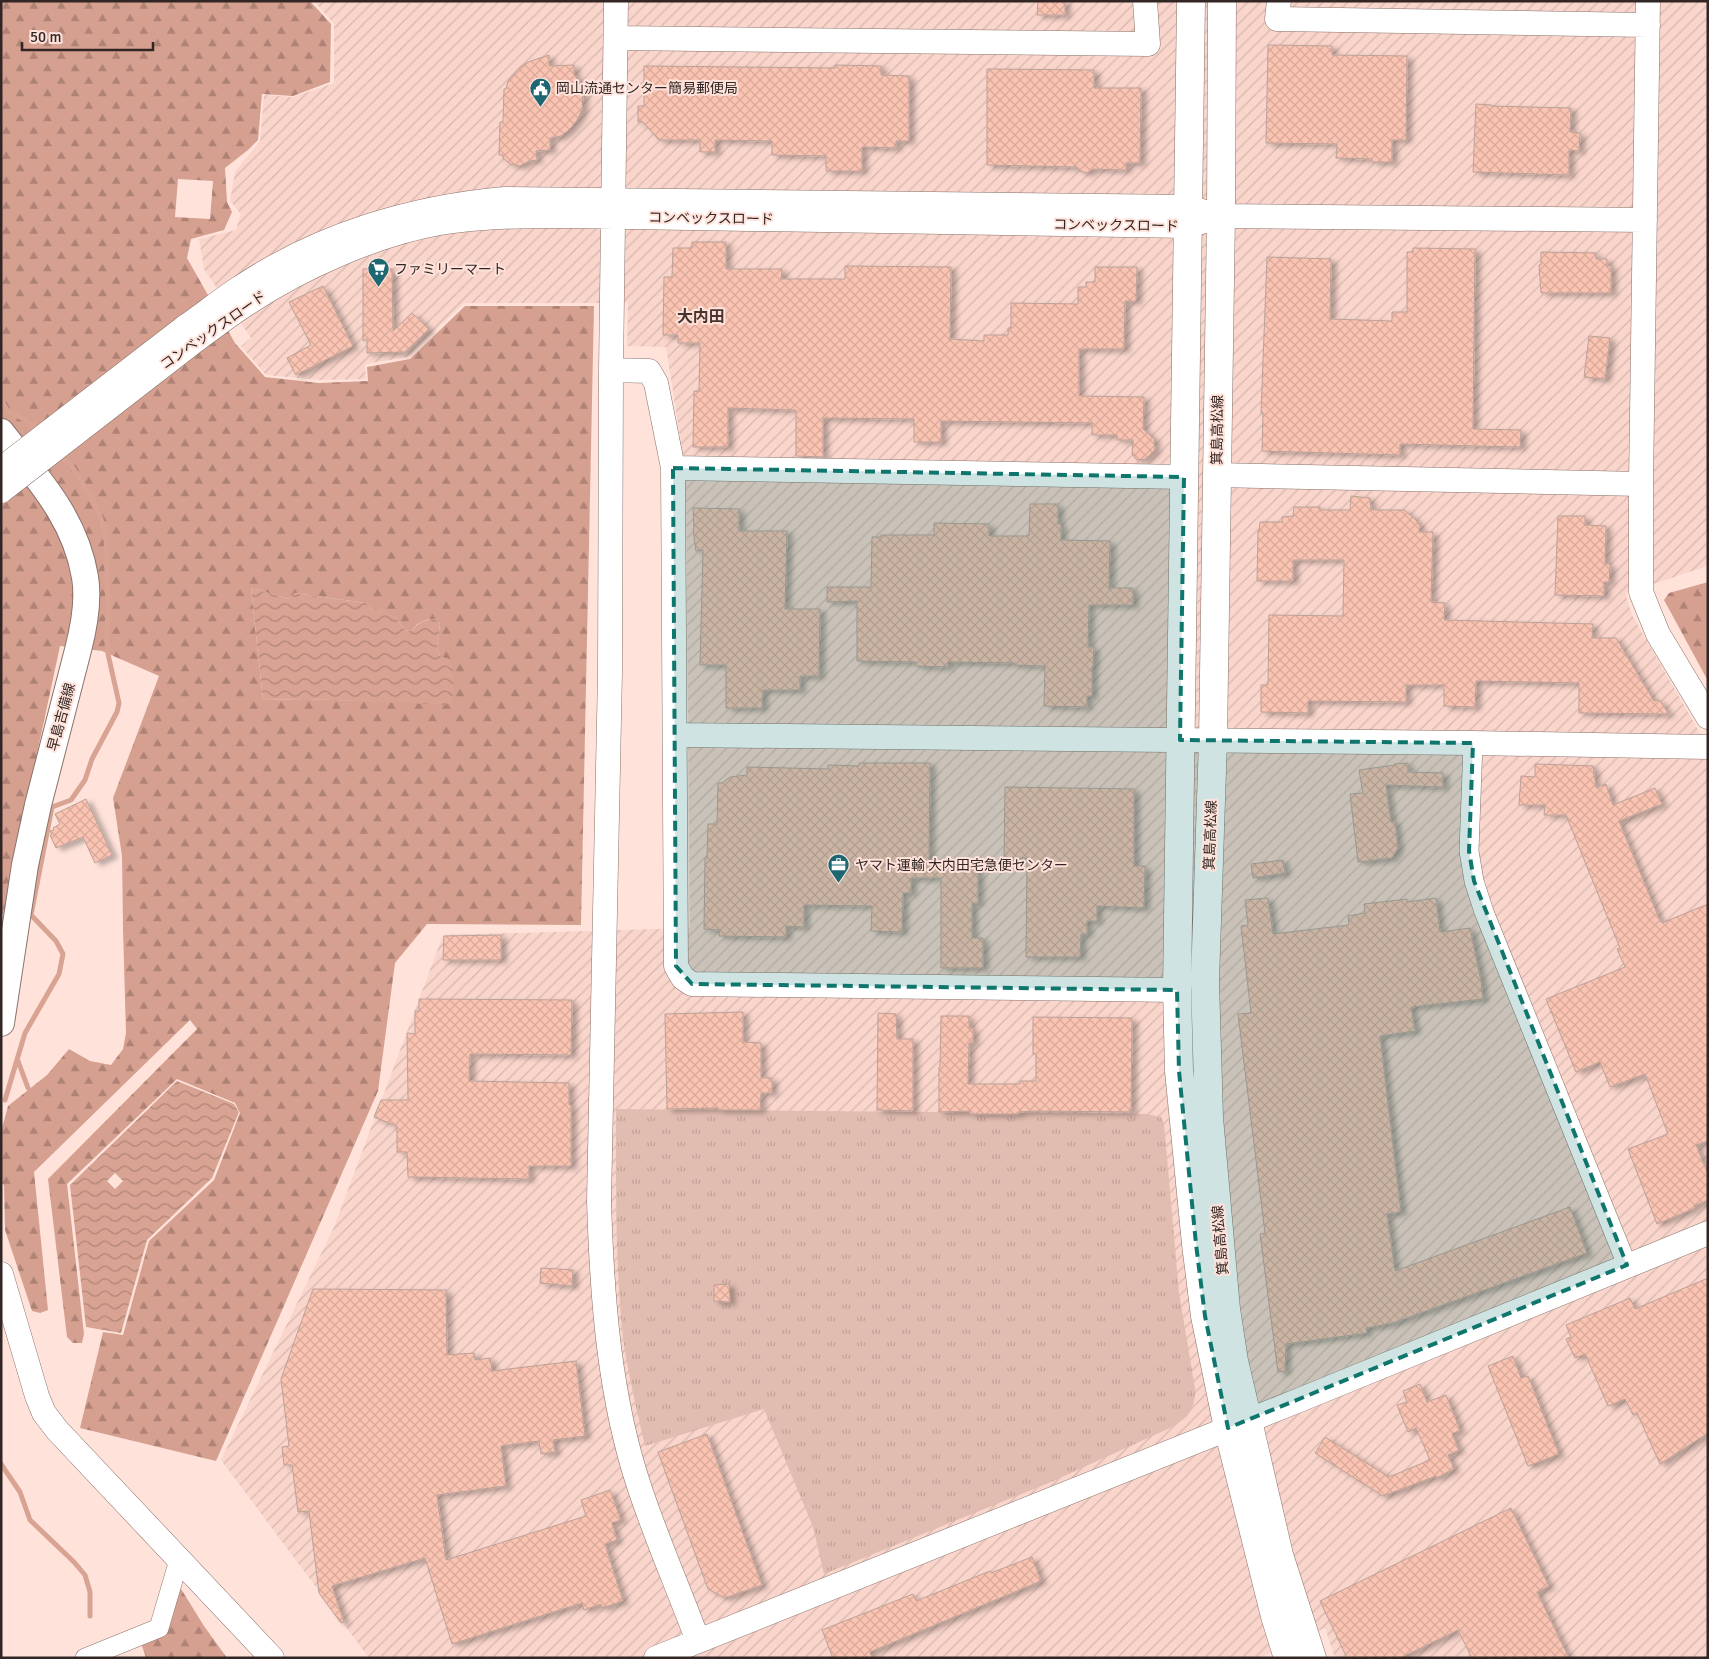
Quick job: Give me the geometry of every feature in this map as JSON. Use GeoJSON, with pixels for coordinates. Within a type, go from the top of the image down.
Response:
{"type":"FeatureCollection","features":[{"type":"Feature","properties":{"kind":"main road","name":"箕島高松線"},"geometry":{"type":"LineString","coordinates":[[1191,1],[1177,990],[1179,1071],[1205,1316],[1312,1658]]}},
{"type":"Feature","properties":{"kind":"main road","name":"箕島高松線"},"geometry":{"type":"LineString","coordinates":[[1222,1],[1221,216],[1213,740],[1205,981],[1210,1118],[1226,1309],[1234,1361],[1238,1424],[1275,1616],[1288,1658]]}},
{"type":"Feature","properties":{"kind":"main road","name":"早島吉備線"},"geometry":{"type":"LineString","coordinates":[[1,432],[63,513],[74,536],[81,562],[85,578],[86,601],[84,626],[38,805],[25,865],[4,989],[1,1023]]}},
{"type":"Feature","properties":{"kind":"street"},"geometry":{"type":"LineString","coordinates":[[616,1],[610,672],[599,1201],[601,1264],[609,1344],[622,1423],[640,1488],[698,1641]]}},
{"type":"Feature","properties":{"kind":"street"},"geometry":{"type":"LineString","coordinates":[[616,38],[1148,44],[1145,1]]}},
{"type":"Feature","properties":{"kind":"street"},"geometry":{"type":"LineString","coordinates":[[1279,1],[1278,19],[1648,25]]}},
{"type":"Feature","properties":{"kind":"street"},"geometry":{"type":"LineString","coordinates":[[1648,1],[1641,592],[1658,634],[1708,717]]}},
{"type":"Feature","properties":{"kind":"street","name":"コンベックスロード"},"geometry":{"type":"LineString","coordinates":[[1,491],[191,334],[241,286],[289,259],[341,236],[390,218],[428,209],[492,200],[614,208],[1645,220]]}},
{"type":"Feature","properties":{"kind":"street","name":"コンベックスロード"},"geometry":{"type":"LineString","coordinates":[[1,469],[191,334]]}},
{"type":"Feature","properties":{"kind":"street"},"geometry":{"type":"LineString","coordinates":[[612,370],[649,370],[656,383],[673,468],[676,966],[683,978],[692,984],[1177,990]]}},
{"type":"Feature","properties":{"kind":"street"},"geometry":{"type":"LineString","coordinates":[[673,468],[1184,477]]}},
{"type":"Feature","properties":{"kind":"street"},"geometry":{"type":"LineString","coordinates":[[1216,475],[1641,484]]}},
{"type":"Feature","properties":{"kind":"street"},"geometry":{"type":"LineString","coordinates":[[675,735],[1708,747]]}},
{"type":"Feature","properties":{"kind":"street"},"geometry":{"type":"LineString","coordinates":[[1473,743],[1469,851],[1474,881],[1484,912],[1627,1265]]}},
{"type":"Feature","properties":{"kind":"street"},"geometry":{"type":"LineString","coordinates":[[656,1658],[1708,1233]]}},
{"type":"Feature","properties":{"kind":"street"},"geometry":{"type":"LineString","coordinates":[[1,1274],[37,1396],[44,1413],[57,1430],[272,1658]]}},
{"type":"Feature","properties":{"kind":"street"},"geometry":{"type":"LineString","coordinates":[[85,1658],[159,1628],[179,1560]]}},
{"type":"Feature","properties":{"kind":"highlighted area"},"geometry":{"type":"Polygon","coordinates":[[[673,468],[1184,477],[1180,740],[1473,743],[1469,851],[1474,881],[1627,1265],[1228,1428],[1205,1316],[1196,1244],[1179,1071],[1177,990],[692,984],[676,966],[673,468]]]}},
{"type":"Feature","properties":{"kind":"shaded area"},"geometry":{"type":"Polygon","coordinates":[[[314,1],[1708,1],[1708,566],[1626,593],[1632,615],[1708,747],[1708,1658],[1335,1658],[1325,1628],[1259,1658],[369,1658],[221,1460],[334,1227],[443,935],[690,928],[686,494],[682,449],[666,347],[627,346],[628,303],[464,303],[408,357],[365,364],[366,379],[320,380],[266,375],[241,346],[251,338],[204,269],[199,239],[236,230],[241,214],[230,201],[235,172],[260,141],[264,95],[293,97],[334,83],[334,24],[314,1]]]}},
{"type":"Feature","properties":{"kind":"green space"},"geometry":{"type":"Polygon","coordinates":[[[1,1],[310,1],[331,24],[330,82],[293,96],[262,94],[258,140],[225,168],[227,202],[232,212],[224,230],[191,239],[187,258],[235,343],[265,377],[319,383],[368,381],[367,367],[410,359],[465,306],[594,306],[581,925],[427,924],[395,963],[378,1091],[216,1461],[80,1428],[103,1332],[123,1335],[149,1241],[214,1180],[240,1113],[235,1103],[177,1079],[67,1184],[84,1334],[82,1343],[73,1343],[67,1337],[48,1179],[197,1029],[190,1020],[34,1172],[48,1310],[40,1313],[32,1311],[5,1230],[4,1185],[1,1183],[1,1132],[8,1106],[47,1075],[69,1049],[90,1061],[111,1065],[123,1049],[126,1033],[122,856],[113,798],[159,676],[102,651],[60,646],[9,885],[7,911],[1,915],[1,1]],[[178,179],[175,217],[210,219],[213,181],[178,179]],[[251,588],[263,700],[365,701],[440,656],[437,649],[440,624],[435,619],[416,625],[411,631],[405,630],[395,617],[373,611],[366,603],[295,593],[289,599],[251,588]]]}},
{"type":"Feature","properties":{"kind":"green space"},"geometry":{"type":"Polygon","coordinates":[[[1708,582],[1708,681],[1664,600],[1669,593],[1708,582]]]}},
{"type":"Feature","properties":{"kind":"green space"},"geometry":{"type":"Polygon","coordinates":[[[616,1109],[1146,1114],[1161,1117],[1164,1124],[1179,1293],[1195,1389],[1194,1403],[1190,1413],[1170,1428],[1051,1482],[824,1574],[813,1527],[764,1409],[645,1446],[627,1365],[620,1309],[616,1224],[616,1109]]]}},
{"type":"Feature","properties":{"kind":"green space"},"geometry":{"type":"Polygon","coordinates":[[[178,1584],[204,1626],[227,1658],[146,1658],[141,1643],[178,1584]]]}},
{"type":"Feature","properties":{"kind":"water"},"geometry":{"type":"Polygon","coordinates":[[[251,588],[289,599],[295,593],[366,603],[373,611],[382,608],[395,617],[405,630],[411,631],[422,622],[435,619],[440,624],[437,649],[440,656],[449,659],[454,674],[452,705],[306,699],[263,700],[251,588]]]}},
{"type":"Feature","properties":{"kind":"water"},"geometry":{"type":"Polygon","coordinates":[[[177,1081],[234,1104],[239,1112],[212,1178],[147,1240],[121,1333],[86,1327],[70,1185],[177,1081]],[[115,1173],[107,1181],[115,1189],[123,1181],[115,1173]]]}},
{"type":"Feature","properties":{"kind":"building"},"geometry":{"type":"Polygon","coordinates":[[[1038,1],[1065,1],[1065,15],[1037,15],[1038,1]]]}},
{"type":"Feature","properties":{"kind":"building"},"geometry":{"type":"Polygon","coordinates":[[[1268,45],[1332,46],[1332,55],[1407,56],[1406,140],[1392,140],[1392,162],[1372,162],[1372,159],[1336,158],[1337,144],[1266,143],[1268,45]]]}},
{"type":"Feature","properties":{"kind":"building"},"geometry":{"type":"Polygon","coordinates":[[[549,55],[549,66],[574,65],[574,74],[583,94],[582,110],[570,129],[561,136],[550,138],[550,150],[536,151],[537,160],[529,161],[520,166],[510,164],[503,158],[503,155],[499,155],[504,89],[506,89],[508,81],[519,68],[528,62],[549,55]]]}},
{"type":"Feature","properties":{"kind":"building"},"geometry":{"type":"Polygon","coordinates":[[[835,65],[881,66],[881,75],[909,76],[909,141],[896,141],[896,148],[862,147],[862,171],[826,171],[826,156],[772,155],[772,141],[715,140],[715,152],[700,152],[700,140],[659,140],[643,122],[638,122],[638,106],[644,106],[644,66],[835,68],[835,65]]]}},
{"type":"Feature","properties":{"kind":"building"},"geometry":{"type":"Polygon","coordinates":[[[987,69],[1094,70],[1094,88],[1141,88],[1140,163],[1126,163],[1126,170],[1093,169],[1088,173],[1080,171],[1076,167],[987,165],[987,69]]]}},
{"type":"Feature","properties":{"kind":"building"},"geometry":{"type":"Polygon","coordinates":[[[1476,104],[1571,108],[1570,132],[1580,133],[1579,151],[1569,150],[1569,175],[1473,172],[1476,104]]]}},
{"type":"Feature","properties":{"kind":"building"},"geometry":{"type":"Polygon","coordinates":[[[692,242],[726,242],[726,269],[782,269],[781,279],[845,279],[845,266],[951,267],[950,339],[984,341],[984,335],[1008,335],[1008,328],[1011,328],[1011,303],[1078,304],[1078,287],[1086,287],[1086,282],[1095,282],[1095,267],[1137,267],[1136,301],[1125,301],[1124,349],[1079,349],[1079,396],[1144,397],[1143,429],[1155,440],[1155,449],[1145,459],[1137,460],[1132,454],[1133,440],[1117,440],[1117,435],[1092,435],[1092,423],[941,421],[941,442],[914,442],[914,419],[823,418],[823,457],[796,456],[796,410],[728,408],[728,447],[693,447],[694,391],[699,392],[700,343],[678,343],[678,335],[663,335],[664,277],[672,277],[673,248],[692,248],[692,242]]]}},
{"type":"Feature","properties":{"kind":"building"},"geometry":{"type":"Polygon","coordinates":[[[1413,248],[1475,249],[1473,429],[1521,430],[1520,447],[1400,444],[1400,455],[1262,451],[1263,413],[1261,413],[1267,257],[1331,259],[1330,319],[1392,321],[1392,312],[1407,312],[1407,252],[1413,252],[1413,248]]]}},
{"type":"Feature","properties":{"kind":"building"},"geometry":{"type":"Polygon","coordinates":[[[1541,252],[1596,253],[1596,259],[1607,259],[1607,266],[1611,266],[1611,293],[1541,293],[1539,265],[1541,265],[1541,252]]]}},
{"type":"Feature","properties":{"kind":"building"},"geometry":{"type":"Polygon","coordinates":[[[363,269],[392,269],[393,331],[412,313],[429,329],[405,352],[367,353],[367,339],[363,341],[363,269]]]}},
{"type":"Feature","properties":{"kind":"building"},"geometry":{"type":"Polygon","coordinates":[[[323,286],[353,346],[296,375],[287,358],[311,345],[289,302],[323,286]]]}},
{"type":"Feature","properties":{"kind":"building"},"geometry":{"type":"Polygon","coordinates":[[[1589,336],[1610,338],[1605,379],[1584,377],[1589,336]]]}},
{"type":"Feature","properties":{"kind":"building"},"geometry":{"type":"Polygon","coordinates":[[[1351,496],[1370,498],[1371,510],[1404,510],[1416,520],[1420,526],[1419,532],[1433,532],[1431,602],[1445,603],[1444,620],[1593,624],[1592,638],[1616,638],[1654,701],[1659,700],[1669,714],[1579,713],[1579,683],[1476,681],[1475,707],[1444,706],[1444,685],[1406,685],[1406,702],[1308,701],[1308,713],[1261,712],[1261,685],[1268,685],[1269,615],[1343,616],[1344,560],[1293,560],[1293,581],[1257,581],[1258,531],[1260,522],[1282,522],[1282,517],[1293,516],[1294,507],[1320,507],[1320,510],[1350,510],[1351,496]]]}},
{"type":"Feature","properties":{"kind":"building"},"geometry":{"type":"Polygon","coordinates":[[[1030,504],[1058,504],[1058,524],[1061,524],[1061,540],[1110,541],[1109,588],[1133,588],[1133,605],[1089,605],[1088,647],[1094,647],[1092,696],[1087,696],[1087,707],[1044,706],[1045,666],[1015,665],[1015,663],[948,662],[948,667],[916,666],[916,662],[857,661],[857,601],[827,602],[827,587],[871,587],[872,537],[881,537],[881,535],[934,535],[934,523],[989,524],[989,536],[1029,536],[1030,504]]]}},
{"type":"Feature","properties":{"kind":"building"},"geometry":{"type":"Polygon","coordinates":[[[693,508],[739,509],[739,531],[787,531],[785,609],[820,609],[819,676],[800,676],[800,690],[763,690],[762,708],[726,708],[726,665],[700,665],[703,550],[696,551],[693,508]]]}},
{"type":"Feature","properties":{"kind":"building"},"geometry":{"type":"Polygon","coordinates":[[[1558,516],[1585,516],[1585,525],[1606,526],[1605,564],[1610,564],[1609,582],[1604,582],[1604,596],[1555,595],[1558,516]]]}},
{"type":"Feature","properties":{"kind":"building"},"geometry":{"type":"Polygon","coordinates":[[[859,763],[930,763],[929,861],[973,862],[973,864],[978,864],[978,903],[972,903],[972,938],[983,938],[983,968],[941,968],[941,878],[911,878],[911,893],[903,893],[902,932],[871,931],[872,906],[804,905],[804,927],[786,926],[786,937],[719,936],[720,930],[704,929],[705,858],[707,858],[708,824],[717,824],[718,783],[722,783],[730,777],[747,775],[747,767],[828,769],[828,765],[859,766],[859,763]]]}},
{"type":"Feature","properties":{"kind":"building"},"geometry":{"type":"Polygon","coordinates":[[[1408,763],[1408,772],[1443,773],[1443,787],[1386,785],[1391,822],[1395,821],[1398,848],[1392,858],[1358,862],[1350,794],[1363,793],[1359,770],[1408,763]]]}},
{"type":"Feature","properties":{"kind":"building"},"geometry":{"type":"Polygon","coordinates":[[[1535,764],[1593,766],[1596,788],[1606,784],[1613,805],[1655,788],[1662,804],[1619,821],[1658,916],[1662,923],[1708,904],[1708,1141],[1696,1145],[1708,1174],[1708,1200],[1694,1206],[1695,1208],[1657,1224],[1628,1149],[1668,1134],[1645,1074],[1610,1087],[1600,1062],[1576,1072],[1546,999],[1625,967],[1617,949],[1620,948],[1566,815],[1544,815],[1545,805],[1519,805],[1521,776],[1535,777],[1535,764]]]}},
{"type":"Feature","properties":{"kind":"building"},"geometry":{"type":"Polygon","coordinates":[[[1005,787],[1134,789],[1134,866],[1145,866],[1144,908],[1097,906],[1097,921],[1087,921],[1087,934],[1081,934],[1080,957],[1026,957],[1027,858],[1004,858],[1005,787]]]}},
{"type":"Feature","properties":{"kind":"building"},"geometry":{"type":"Polygon","coordinates":[[[86,799],[112,855],[95,863],[83,837],[56,848],[50,835],[52,835],[50,831],[60,824],[55,814],[86,799]]]}},
{"type":"Feature","properties":{"kind":"building"},"geometry":{"type":"Polygon","coordinates":[[[1283,860],[1285,873],[1253,878],[1251,864],[1283,860]]]}},
{"type":"Feature","properties":{"kind":"building"},"geometry":{"type":"Polygon","coordinates":[[[1268,898],[1273,934],[1349,925],[1348,916],[1365,913],[1364,904],[1407,899],[1407,902],[1436,898],[1440,932],[1470,928],[1483,999],[1411,1007],[1415,1031],[1380,1036],[1401,1212],[1387,1214],[1395,1271],[1570,1207],[1587,1253],[1393,1323],[1366,1328],[1367,1333],[1286,1344],[1285,1371],[1278,1372],[1260,1234],[1265,1233],[1238,1014],[1251,1013],[1241,926],[1248,925],[1245,900],[1268,898]]]}},
{"type":"Feature","properties":{"kind":"building"},"geometry":{"type":"Polygon","coordinates":[[[501,935],[501,960],[443,960],[444,936],[501,935]]]}},
{"type":"Feature","properties":{"kind":"building"},"geometry":{"type":"Polygon","coordinates":[[[419,999],[572,1000],[571,1055],[470,1054],[469,1081],[569,1083],[571,1166],[529,1166],[529,1179],[408,1177],[407,1152],[397,1152],[397,1126],[374,1117],[381,1100],[408,1100],[407,1033],[415,1034],[415,1011],[419,1011],[419,999]]]}},
{"type":"Feature","properties":{"kind":"building"},"geometry":{"type":"Polygon","coordinates":[[[743,1012],[743,1042],[761,1043],[761,1078],[772,1078],[772,1093],[761,1093],[760,1110],[718,1110],[718,1108],[667,1109],[665,1014],[743,1012]]]}},
{"type":"Feature","properties":{"kind":"building"},"geometry":{"type":"Polygon","coordinates":[[[878,1013],[896,1014],[897,1039],[913,1039],[913,1111],[877,1110],[878,1013]]]}},
{"type":"Feature","properties":{"kind":"building"},"geometry":{"type":"Polygon","coordinates":[[[941,1016],[969,1016],[969,1028],[973,1028],[973,1043],[969,1043],[968,1084],[1020,1084],[1020,1081],[1036,1081],[1036,1054],[1033,1054],[1033,1017],[1132,1018],[1131,1112],[1034,1111],[1019,1112],[1019,1114],[970,1114],[970,1111],[939,1112],[941,1016]]]}},
{"type":"Feature","properties":{"kind":"building"},"geometry":{"type":"Polygon","coordinates":[[[541,1268],[573,1270],[572,1286],[540,1283],[541,1268]]]}},
{"type":"Feature","properties":{"kind":"building"},"geometry":{"type":"Polygon","coordinates":[[[1708,1278],[1708,1433],[1660,1464],[1637,1413],[1633,1415],[1625,1399],[1608,1406],[1585,1354],[1575,1358],[1566,1339],[1571,1337],[1566,1325],[1630,1298],[1635,1309],[1708,1278]]]}},
{"type":"Feature","properties":{"kind":"building"},"geometry":{"type":"Polygon","coordinates":[[[729,1284],[730,1302],[714,1301],[714,1285],[729,1284]]]}},
{"type":"Feature","properties":{"kind":"building"},"geometry":{"type":"Polygon","coordinates":[[[313,1289],[446,1290],[447,1355],[474,1353],[475,1360],[490,1358],[492,1371],[576,1361],[585,1436],[553,1440],[555,1452],[541,1454],[539,1441],[501,1446],[506,1486],[437,1495],[446,1560],[586,1516],[581,1500],[610,1490],[621,1520],[612,1523],[617,1540],[605,1544],[623,1601],[602,1608],[601,1604],[584,1610],[582,1603],[452,1644],[425,1558],[332,1586],[344,1622],[341,1623],[319,1593],[309,1511],[298,1512],[292,1465],[284,1465],[282,1447],[289,1446],[281,1379],[313,1289]]]}},
{"type":"Feature","properties":{"kind":"building"},"geometry":{"type":"Polygon","coordinates":[[[1513,1356],[1521,1378],[1528,1376],[1559,1454],[1528,1466],[1488,1366],[1513,1356]]]}},
{"type":"Feature","properties":{"kind":"building"},"geometry":{"type":"Polygon","coordinates":[[[1420,1384],[1427,1402],[1446,1395],[1460,1430],[1452,1434],[1459,1450],[1448,1455],[1454,1469],[1436,1478],[1436,1476],[1383,1496],[1315,1453],[1325,1437],[1389,1477],[1430,1460],[1416,1428],[1408,1432],[1397,1405],[1407,1402],[1403,1391],[1420,1384]]]}},
{"type":"Feature","properties":{"kind":"building"},"geometry":{"type":"Polygon","coordinates":[[[707,1434],[762,1585],[725,1598],[708,1589],[658,1452],[707,1434]]]}},
{"type":"Feature","properties":{"kind":"building"},"geometry":{"type":"Polygon","coordinates":[[[1511,1508],[1549,1586],[1537,1592],[1569,1658],[1472,1658],[1458,1630],[1400,1658],[1347,1658],[1320,1601],[1511,1508]]]}},
{"type":"Feature","properties":{"kind":"building"},"geometry":{"type":"Polygon","coordinates":[[[1032,1557],[1041,1581],[870,1652],[872,1658],[833,1658],[822,1630],[913,1594],[916,1601],[990,1571],[991,1573],[1032,1557]]]}},
{"type":"Feature","properties":{"kind":"waterway"},"geometry":{"type":"LineString","coordinates":[[1,401],[8,411],[26,420],[37,432]]}},
{"type":"Feature","properties":{"kind":"waterway"},"geometry":{"type":"LineString","coordinates":[[5,1100],[25,1033],[59,974],[63,954],[56,941],[31,915],[52,807],[71,800],[85,780],[92,759],[117,712],[119,703],[108,654],[106,630],[108,616],[106,535],[100,516],[88,492],[71,465],[59,454]]}},
{"type":"Feature","properties":{"kind":"waterway"},"geometry":{"type":"LineString","coordinates":[[18,1061],[28,1088]]}},
{"type":"Feature","properties":{"kind":"waterway"},"geometry":{"type":"LineString","coordinates":[[1,1464],[20,1492],[30,1520],[85,1575],[90,1592],[90,1616]]}},
{"type":"Feature","properties":{"kind":"place","name":"岡山流通センター簡易郵便局"},"geometry":{"type":"Point","coordinates":[540,107]}},
{"type":"Feature","properties":{"kind":"place","name":"ファミリーマート"},"geometry":{"type":"Point","coordinates":[378,288]}},
{"type":"Feature","properties":{"kind":"place","name":"ヤマト運輸 大内田宅急便センター"},"geometry":{"type":"Point","coordinates":[839,884]}},
{"type":"Feature","properties":{"kind":"district","name":"大内田"},"geometry":{"type":"Point","coordinates":[701,316]}}]}
